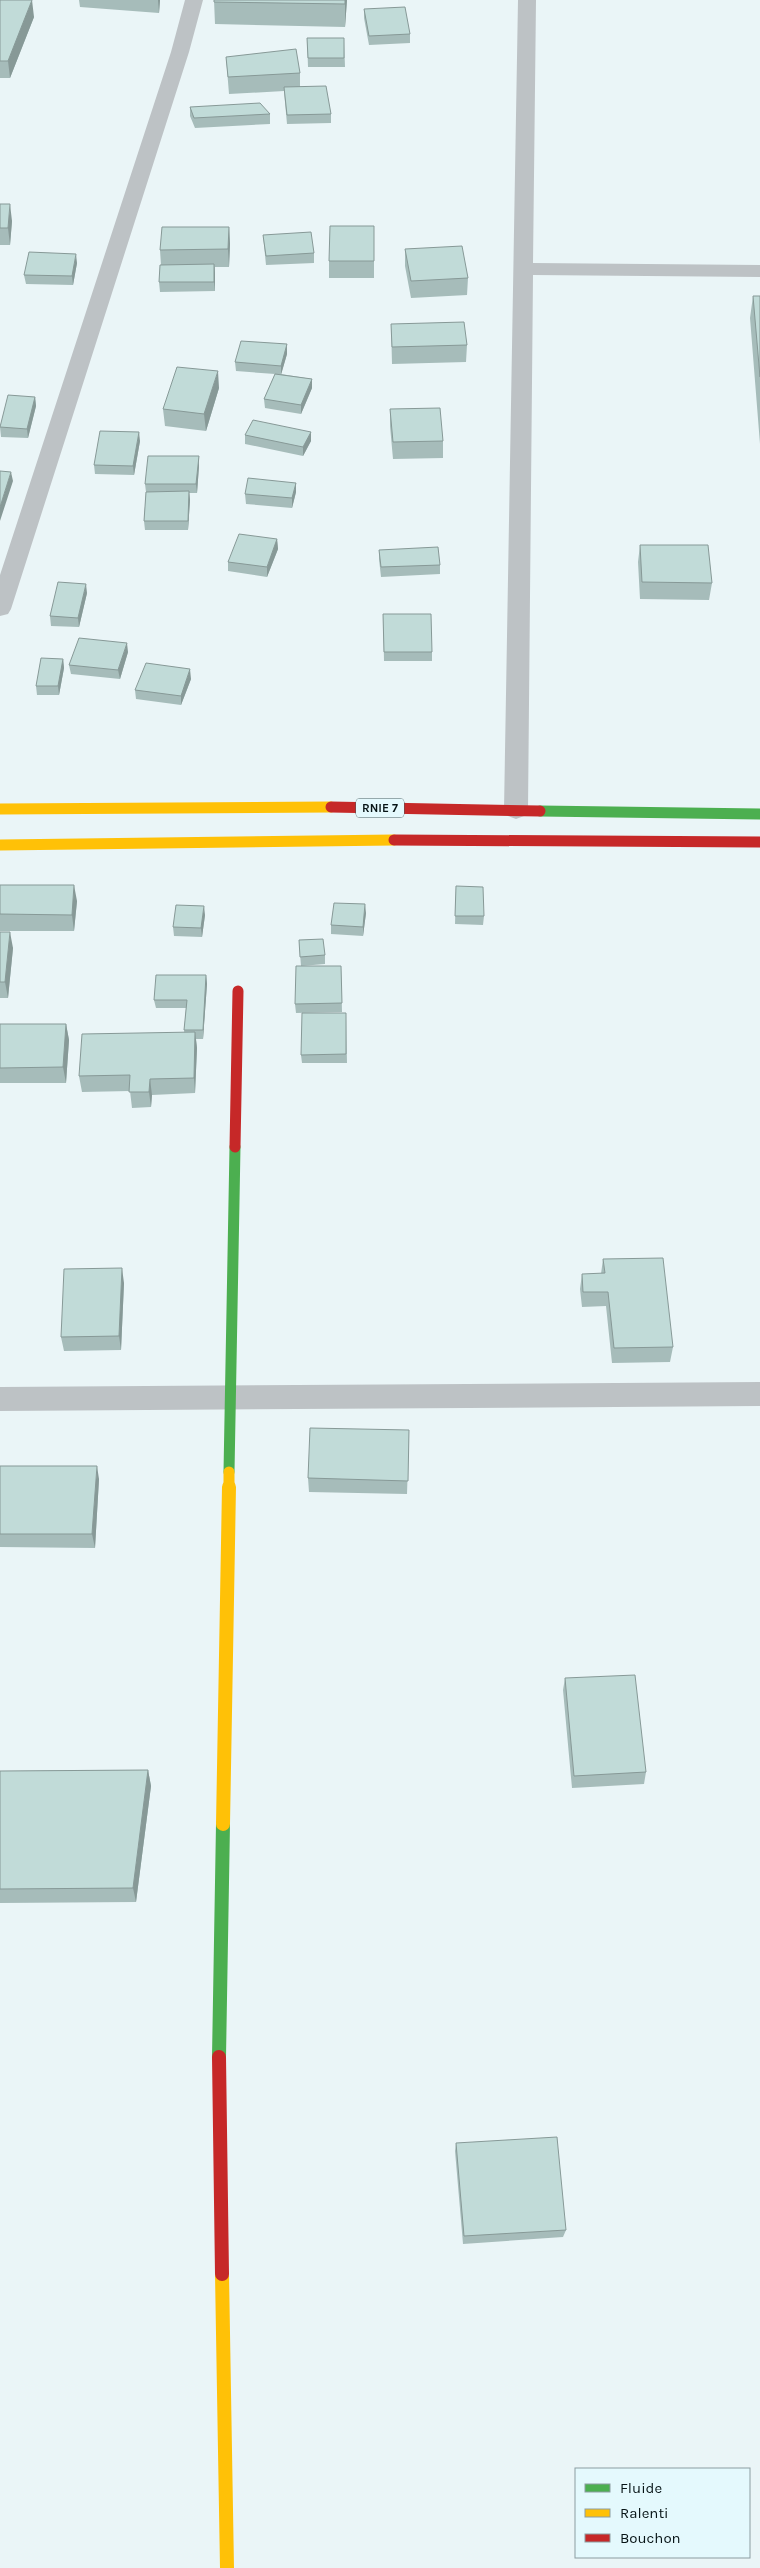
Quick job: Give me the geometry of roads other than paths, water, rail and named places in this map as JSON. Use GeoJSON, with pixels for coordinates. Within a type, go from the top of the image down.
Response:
{"type":"FeatureCollection","features":[{"type":"Feature","properties":{"kind":"main road","name":"RNIE 7"},"geometry":{"type":"LineString","coordinates":[[0,809],[240,806],[760,814]]}},
{"type":"Feature","properties":{"kind":"main road"},"geometry":{"type":"LineString","coordinates":[[0,845],[446,839],[760,842]]}},
{"type":"Feature","properties":{"kind":"main road"},"geometry":{"type":"LineString","coordinates":[[227,2568],[219,2052],[238,990]]}},
{"type":"Feature","properties":{"kind":"street"},"geometry":{"type":"LineString","coordinates":[[0,610],[180,52],[194,0]]}},
{"type":"Feature","properties":{"kind":"street"},"geometry":{"type":"LineString","coordinates":[[516,810],[527,0]]}},
{"type":"Feature","properties":{"kind":"street"},"geometry":{"type":"LineString","coordinates":[[524,269],[760,271]]}},
{"type":"Feature","properties":{"kind":"street"},"geometry":{"type":"LineString","coordinates":[[0,1399],[760,1394]]}}]}
